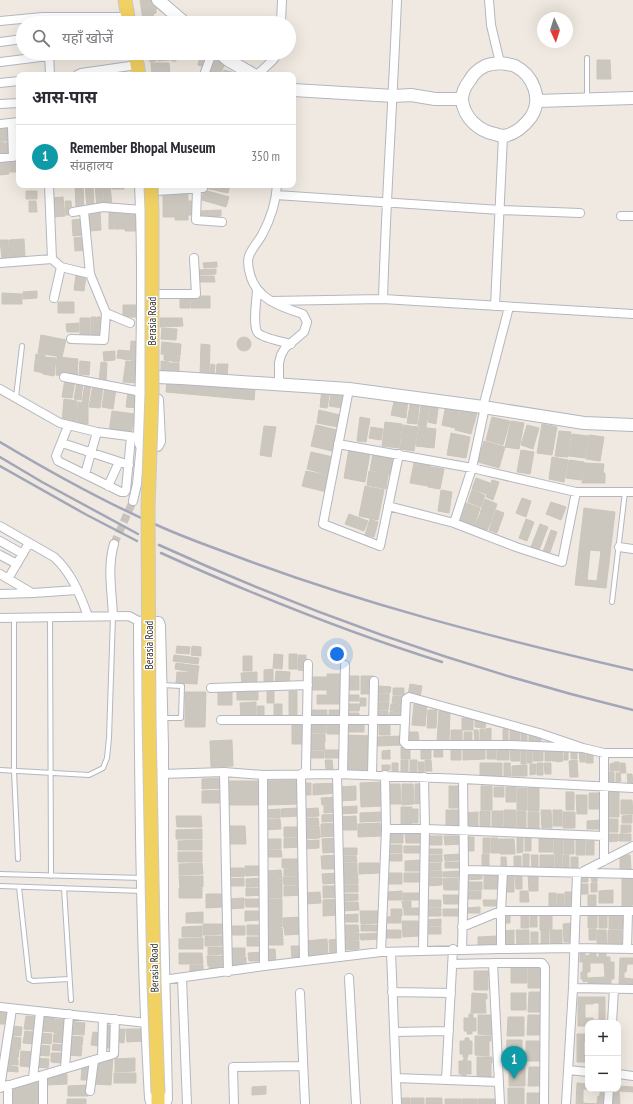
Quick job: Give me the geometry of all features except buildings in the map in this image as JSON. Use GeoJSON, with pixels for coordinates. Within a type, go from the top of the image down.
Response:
{"type":"FeatureCollection","features":[{"type":"Feature","properties":{"kind":"main road"},"geometry":{"type":"LineString","coordinates":[[126,0],[128,16]]}},
{"type":"Feature","properties":{"kind":"main road","name":"Berasia Road"},"geometry":{"type":"LineString","coordinates":[[154,188],[152,211],[152,377],[148,501],[149,718],[154,982],[158,1101]]}},
{"type":"Feature","properties":{"kind":"street"},"geometry":{"type":"LineString","coordinates":[[158,0],[177,16]]}},
{"type":"Feature","properties":{"kind":"street"},"geometry":{"type":"LineString","coordinates":[[281,16],[282,0]]}},
{"type":"Feature","properties":{"kind":"street"},"geometry":{"type":"LineString","coordinates":[[383,299],[386,202],[394,96],[397,0]]}},
{"type":"Feature","properties":{"kind":"street"},"geometry":{"type":"LineString","coordinates":[[489,0],[491,25],[500,63]]}},
{"type":"Feature","properties":{"kind":"street"},"geometry":{"type":"LineString","coordinates":[[0,21],[16,21]]}},
{"type":"Feature","properties":{"kind":"street"},"geometry":{"type":"LineString","coordinates":[[0,42],[16,40]]}},
{"type":"Feature","properties":{"kind":"street"},"geometry":{"type":"LineString","coordinates":[[0,62],[16,59]]}},
{"type":"Feature","properties":{"kind":"street"},"geometry":{"type":"LineString","coordinates":[[49,60],[50,72]]}},
{"type":"Feature","properties":{"kind":"street"},"geometry":{"type":"LineString","coordinates":[[205,72],[209,60]]}},
{"type":"Feature","properties":{"kind":"street"},"geometry":{"type":"LineString","coordinates":[[228,60],[250,72]]}},
{"type":"Feature","properties":{"kind":"street"},"geometry":{"type":"LineString","coordinates":[[259,72],[274,60]]}},
{"type":"Feature","properties":{"kind":"street"},"geometry":{"type":"LineString","coordinates":[[500,63],[514,66],[526,74],[534,86],[537,102],[533,114],[525,125],[514,132],[503,136],[486,133],[475,125],[466,114],[462,99],[466,86],[474,74],[486,66],[500,63]]}},
{"type":"Feature","properties":{"kind":"street"},"geometry":{"type":"LineString","coordinates":[[87,72],[137,64]]}},
{"type":"Feature","properties":{"kind":"street"},"geometry":{"type":"LineString","coordinates":[[0,83],[16,81]]}},
{"type":"Feature","properties":{"kind":"street"},"geometry":{"type":"LineString","coordinates":[[296,90],[394,96],[411,95],[435,99],[462,99]]}},
{"type":"Feature","properties":{"kind":"street"},"geometry":{"type":"LineString","coordinates":[[537,102],[633,98]]}},
{"type":"Feature","properties":{"kind":"street"},"geometry":{"type":"LineString","coordinates":[[0,104],[16,103]]}},
{"type":"Feature","properties":{"kind":"street"},"geometry":{"type":"LineString","coordinates":[[0,124],[16,122]]}},
{"type":"Feature","properties":{"kind":"street"},"geometry":{"type":"LineString","coordinates":[[0,158],[16,156],[12,128]]}},
{"type":"Feature","properties":{"kind":"street"},"geometry":{"type":"LineString","coordinates":[[495,306],[503,136]]}},
{"type":"Feature","properties":{"kind":"street"},"geometry":{"type":"LineString","coordinates":[[49,188],[52,259]]}},
{"type":"Feature","properties":{"kind":"street"},"geometry":{"type":"LineString","coordinates":[[133,501],[137,484],[137,439],[142,392],[143,238],[141,188]]}},
{"type":"Feature","properties":{"kind":"street"},"geometry":{"type":"LineString","coordinates":[[0,389],[54,420],[68,426],[137,439],[145,446],[157,445],[159,441],[154,188]]}},
{"type":"Feature","properties":{"kind":"street"},"geometry":{"type":"LineString","coordinates":[[200,188],[196,220],[222,222]]}},
{"type":"Feature","properties":{"kind":"street"},"geometry":{"type":"LineString","coordinates":[[276,188],[276,195],[264,229],[249,256],[247,265],[251,278],[257,289],[266,298],[277,305],[303,314],[307,322],[304,332],[285,348],[281,355],[279,363],[279,384]]}},
{"type":"Feature","properties":{"kind":"street"},"geometry":{"type":"LineString","coordinates":[[276,195],[500,210],[580,213]]}},
{"type":"Feature","properties":{"kind":"street"},"geometry":{"type":"LineString","coordinates":[[73,212],[84,212],[104,207],[142,210]]}},
{"type":"Feature","properties":{"kind":"street"},"geometry":{"type":"LineString","coordinates":[[71,339],[104,340],[106,313],[90,274],[84,212]]}},
{"type":"Feature","properties":{"kind":"street"},"geometry":{"type":"LineString","coordinates":[[621,216],[633,216]]}},
{"type":"Feature","properties":{"kind":"street"},"geometry":{"type":"LineString","coordinates":[[156,294],[196,294],[194,258]]}},
{"type":"Feature","properties":{"kind":"street"},"geometry":{"type":"LineString","coordinates":[[0,263],[52,259],[61,267],[90,274]]}},
{"type":"Feature","properties":{"kind":"street"},"geometry":{"type":"LineString","coordinates":[[54,298],[61,267]]}},
{"type":"Feature","properties":{"kind":"street"},"geometry":{"type":"LineString","coordinates":[[257,289],[255,326],[258,332],[263,336],[291,344]]}},
{"type":"Feature","properties":{"kind":"street"},"geometry":{"type":"LineString","coordinates":[[271,301],[383,299],[633,314]]}},
{"type":"Feature","properties":{"kind":"street"},"geometry":{"type":"LineString","coordinates":[[454,523],[472,468],[484,407],[509,307]]}},
{"type":"Feature","properties":{"kind":"street"},"geometry":{"type":"LineString","coordinates":[[106,313],[130,323]]}},
{"type":"Feature","properties":{"kind":"street"},"geometry":{"type":"LineString","coordinates":[[64,377],[142,392]]}},
{"type":"Feature","properties":{"kind":"street"},"geometry":{"type":"LineString","coordinates":[[157,377],[349,389],[484,407],[584,423],[633,425]]}},
{"type":"Feature","properties":{"kind":"street"},"geometry":{"type":"LineString","coordinates":[[349,389],[323,524],[380,546],[399,454]]}},
{"type":"Feature","properties":{"kind":"street"},"geometry":{"type":"LineString","coordinates":[[68,426],[56,456],[58,461],[121,492],[125,492],[129,465],[137,439]]}},
{"type":"Feature","properties":{"kind":"street"},"geometry":{"type":"LineString","coordinates":[[85,474],[97,432]]}},
{"type":"Feature","properties":{"kind":"street"},"geometry":{"type":"LineString","coordinates":[[62,443],[129,465]]}},
{"type":"Feature","properties":{"kind":"street"},"geometry":{"type":"LineString","coordinates":[[338,444],[472,468],[576,492],[629,492]]}},
{"type":"Feature","properties":{"kind":"street"},"geometry":{"type":"LineString","coordinates":[[108,486],[119,462]]}},
{"type":"Feature","properties":{"kind":"street"},"geometry":{"type":"LineString","coordinates":[[388,506],[454,523],[516,547],[562,562],[576,492]]}},
{"type":"Feature","properties":{"kind":"street"},"geometry":{"type":"LineString","coordinates":[[0,526],[60,563],[77,590],[88,616]]}},
{"type":"Feature","properties":{"kind":"street"},"geometry":{"type":"LineString","coordinates":[[0,541],[23,554]]}},
{"type":"Feature","properties":{"kind":"street"},"geometry":{"type":"LineString","coordinates":[[8,579],[29,543]]}},
{"type":"Feature","properties":{"kind":"street"},"geometry":{"type":"LineString","coordinates":[[113,616],[110,571],[111,553],[114,544]]}},
{"type":"Feature","properties":{"kind":"street"},"geometry":{"type":"LineString","coordinates":[[619,547],[633,549]]}},
{"type":"Feature","properties":{"kind":"street"},"geometry":{"type":"LineString","coordinates":[[0,555],[17,564]]}},
{"type":"Feature","properties":{"kind":"street"},"geometry":{"type":"LineString","coordinates":[[0,574],[33,593]]}},
{"type":"Feature","properties":{"kind":"street"},"geometry":{"type":"LineString","coordinates":[[1,594],[77,590]]}},
{"type":"Feature","properties":{"kind":"street"},"geometry":{"type":"LineString","coordinates":[[0,618],[129,616],[142,623],[158,623],[159,626],[162,774],[163,980],[166,1099],[158,1101],[151,1098],[142,878],[140,624],[142,623]]}},
{"type":"Feature","properties":{"kind":"street"},"geometry":{"type":"LineString","coordinates":[[301,774],[306,771],[308,664]]}},
{"type":"Feature","properties":{"kind":"street"},"geometry":{"type":"LineString","coordinates":[[341,957],[340,774],[345,721],[345,665]]}},
{"type":"Feature","properties":{"kind":"street"},"geometry":{"type":"LineString","coordinates":[[372,775],[374,681]]}},
{"type":"Feature","properties":{"kind":"street"},"geometry":{"type":"LineString","coordinates":[[211,688],[308,685]]}},
{"type":"Feature","properties":{"kind":"street"},"geometry":{"type":"LineString","coordinates":[[583,748],[490,744],[407,745],[404,742],[406,699],[409,696],[539,732],[583,748],[604,753],[633,753]]}},
{"type":"Feature","properties":{"kind":"street"},"geometry":{"type":"LineString","coordinates":[[221,720],[405,720]]}},
{"type":"Feature","properties":{"kind":"street"},"geometry":{"type":"LineString","coordinates":[[604,753],[604,861]]}},
{"type":"Feature","properties":{"kind":"street"},"geometry":{"type":"LineString","coordinates":[[162,774],[224,772],[263,775],[385,775],[633,788]]}},
{"type":"Feature","properties":{"kind":"street"},"geometry":{"type":"LineString","coordinates":[[224,772],[228,972]]}},
{"type":"Feature","properties":{"kind":"street"},"geometry":{"type":"LineString","coordinates":[[301,774],[304,961]]}},
{"type":"Feature","properties":{"kind":"street"},"geometry":{"type":"LineString","coordinates":[[263,775],[264,966]]}},
{"type":"Feature","properties":{"kind":"street"},"geometry":{"type":"LineString","coordinates":[[381,952],[386,830],[385,775]]}},
{"type":"Feature","properties":{"kind":"street"},"geometry":{"type":"LineString","coordinates":[[423,950],[425,829],[424,777]]}},
{"type":"Feature","properties":{"kind":"street"},"geometry":{"type":"LineString","coordinates":[[446,1080],[452,964],[462,927],[464,870],[463,779]]}},
{"type":"Feature","properties":{"kind":"street"},"geometry":{"type":"LineString","coordinates":[[386,830],[425,829],[464,832],[604,836]]}},
{"type":"Feature","properties":{"kind":"street"},"geometry":{"type":"LineString","coordinates":[[580,872],[633,846]]}},
{"type":"Feature","properties":{"kind":"street"},"geometry":{"type":"LineString","coordinates":[[464,870],[633,874]]}},
{"type":"Feature","properties":{"kind":"street"},"geometry":{"type":"LineString","coordinates":[[501,949],[503,871]]}},
{"type":"Feature","properties":{"kind":"street"},"geometry":{"type":"LineString","coordinates":[[566,1104],[576,911],[580,872]]}},
{"type":"Feature","properties":{"kind":"street"},"geometry":{"type":"LineString","coordinates":[[163,980],[381,952],[457,949],[630,949],[631,911],[501,911],[462,927]]}},
{"type":"Feature","properties":{"kind":"street"},"geometry":{"type":"LineString","coordinates":[[391,952],[396,1104]]}},
{"type":"Feature","properties":{"kind":"street"},"geometry":{"type":"LineString","coordinates":[[493,963],[500,1104]]}},
{"type":"Feature","properties":{"kind":"street"},"geometry":{"type":"LineString","coordinates":[[452,964],[542,963],[545,966],[544,1104]]}},
{"type":"Feature","properties":{"kind":"street"},"geometry":{"type":"LineString","coordinates":[[182,978],[187,1104]]}},
{"type":"Feature","properties":{"kind":"street"},"geometry":{"type":"LineString","coordinates":[[349,978],[356,1104]]}},
{"type":"Feature","properties":{"kind":"street"},"geometry":{"type":"LineString","coordinates":[[573,988],[633,989]]}},
{"type":"Feature","properties":{"kind":"street"},"geometry":{"type":"LineString","coordinates":[[612,1020],[614,989]]}},
{"type":"Feature","properties":{"kind":"street"},"geometry":{"type":"LineString","coordinates":[[392,992],[451,993]]}},
{"type":"Feature","properties":{"kind":"street"},"geometry":{"type":"LineString","coordinates":[[300,993],[305,1104]]}},
{"type":"Feature","properties":{"kind":"street"},"geometry":{"type":"LineString","coordinates":[[0,1007],[147,1023]]}},
{"type":"Feature","properties":{"kind":"street"},"geometry":{"type":"LineString","coordinates":[[12,1009],[0,1088],[114,1054],[115,1019]]}},
{"type":"Feature","properties":{"kind":"street"},"geometry":{"type":"LineString","coordinates":[[33,1078],[40,1012]]}},
{"type":"Feature","properties":{"kind":"street"},"geometry":{"type":"LineString","coordinates":[[65,1068],[69,1014]]}},
{"type":"Feature","properties":{"kind":"street"},"geometry":{"type":"LineString","coordinates":[[90,1091],[98,1058],[103,1018]]}},
{"type":"Feature","properties":{"kind":"street"},"geometry":{"type":"LineString","coordinates":[[394,1032],[449,1030]]}},
{"type":"Feature","properties":{"kind":"street"},"geometry":{"type":"LineString","coordinates":[[234,1104],[233,1067],[303,1066]]}},
{"type":"Feature","properties":{"kind":"street"},"geometry":{"type":"LineString","coordinates":[[568,1070],[585,1072]]}},
{"type":"Feature","properties":{"kind":"street"},"geometry":{"type":"LineString","coordinates":[[621,1074],[633,1076]]}},
{"type":"Feature","properties":{"kind":"street"},"geometry":{"type":"LineString","coordinates":[[43,1075],[43,1104]]}},
{"type":"Feature","properties":{"kind":"street"},"geometry":{"type":"LineString","coordinates":[[396,1078],[499,1082]]}},
{"type":"Feature","properties":{"kind":"street"},"geometry":{"type":"LineString","coordinates":[[8,1085],[8,1104]]}},
{"type":"Feature","properties":{"kind":"street"},"geometry":{"type":"LineString","coordinates":[[608,1104],[609,1092]]}},
{"type":"Feature","properties":{"kind":"lane"},"geometry":{"type":"LineString","coordinates":[[587,58],[587,99]]}},
{"type":"Feature","properties":{"kind":"lane"},"geometry":{"type":"LineString","coordinates":[[16,398],[22,346]]}},
{"type":"Feature","properties":{"kind":"lane"},"geometry":{"type":"LineString","coordinates":[[612,602],[619,547],[629,492]]}},
{"type":"Feature","properties":{"kind":"lane"},"geometry":{"type":"LineString","coordinates":[[0,770],[89,775],[103,768],[109,738],[113,616]]}},
{"type":"Feature","properties":{"kind":"lane"},"geometry":{"type":"LineString","coordinates":[[50,617],[51,876]]}},
{"type":"Feature","properties":{"kind":"lane"},"geometry":{"type":"LineString","coordinates":[[14,618],[14,771],[18,859]]}},
{"type":"Feature","properties":{"kind":"lane"},"geometry":{"type":"LineString","coordinates":[[160,685],[182,686],[181,718],[161,718]]}},
{"type":"Feature","properties":{"kind":"lane"},"geometry":{"type":"LineString","coordinates":[[0,874],[142,878]]}},
{"type":"Feature","properties":{"kind":"lane"},"geometry":{"type":"LineString","coordinates":[[0,886],[143,892]]}},
{"type":"Feature","properties":{"kind":"lane"},"geometry":{"type":"LineString","coordinates":[[18,886],[29,979],[32,981],[69,978]]}},
{"type":"Feature","properties":{"kind":"lane"},"geometry":{"type":"LineString","coordinates":[[64,888],[71,1000]]}},
{"type":"Feature","properties":{"kind":"tunnel"},"geometry":{"type":"LineString","coordinates":[[114,544],[133,501]]}},
{"type":"Feature","properties":{"kind":"railway"},"geometry":{"type":"LineString","coordinates":[[0,442],[78,487],[139,517],[184,537],[275,570],[427,618],[633,670]]}},
{"type":"Feature","properties":{"kind":"railway"},"geometry":{"type":"LineString","coordinates":[[0,457],[42,482],[138,534]]}},
{"type":"Feature","properties":{"kind":"railway"},"geometry":{"type":"LineString","coordinates":[[0,466],[85,514],[137,541]]}},
{"type":"Feature","properties":{"kind":"railway"},"geometry":{"type":"LineString","coordinates":[[159,545],[275,595],[392,639],[511,677],[633,710]]}},
{"type":"Feature","properties":{"kind":"railway"},"geometry":{"type":"LineString","coordinates":[[161,553],[300,612],[370,638],[442,662]]}},
{"type":"Feature","properties":{"kind":"place","name":"Remember Bhopal Museum"},"geometry":{"type":"Point","coordinates":[514,1079]}}]}
